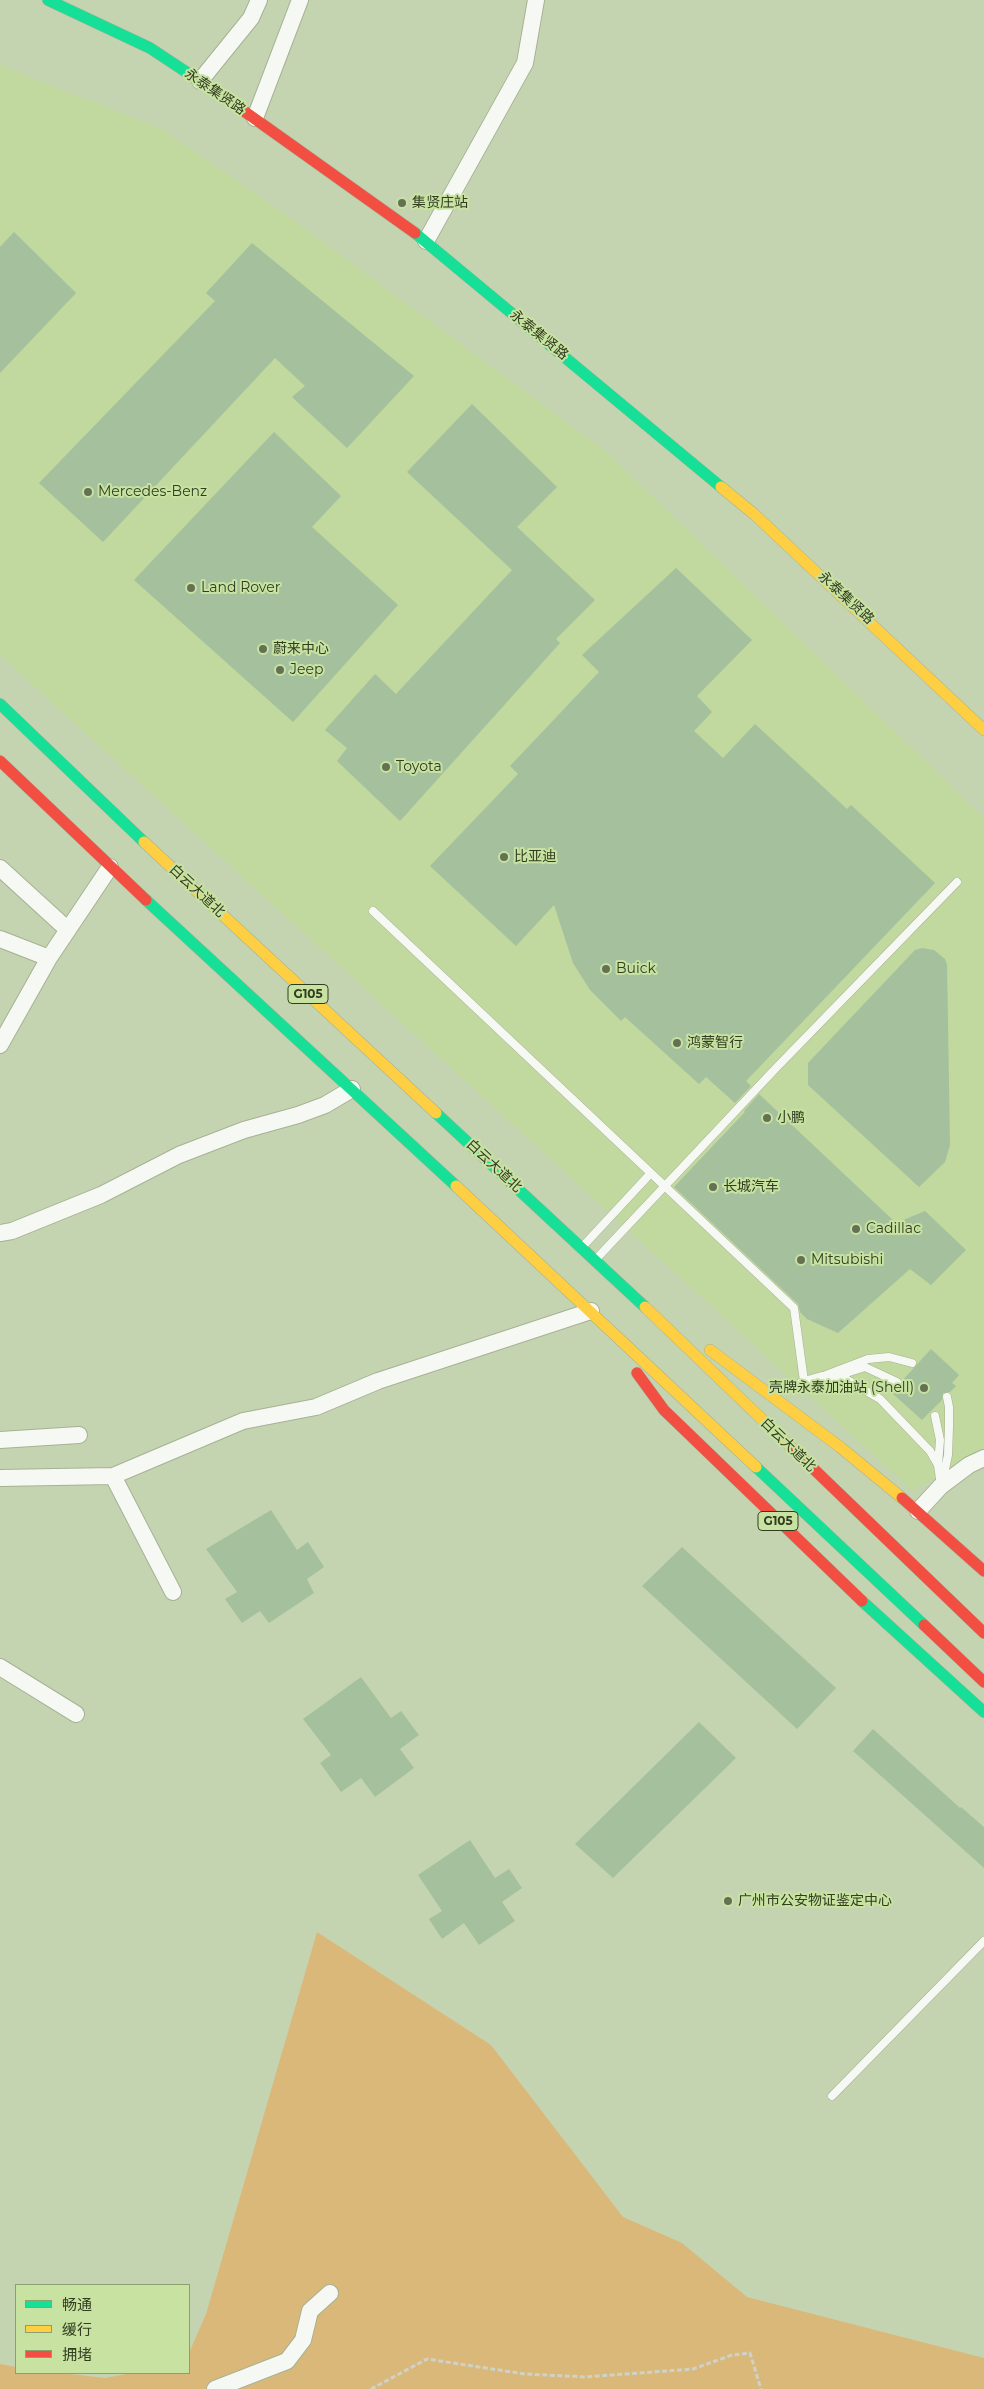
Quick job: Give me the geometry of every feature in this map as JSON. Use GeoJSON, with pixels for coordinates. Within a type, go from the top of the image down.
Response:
{"type":"FeatureCollection","features":[{"type":"Feature","properties":{"kind":"main road","name":"永泰集贤路"},"geometry":{"type":"LineString","coordinates":[[48,0],[150,48],[255,118],[426,241],[754,514],[984,730]]}},
{"type":"Feature","properties":{"kind":"main road","name":"白云大道北"},"geometry":{"type":"LineString","coordinates":[[0,704],[159,856],[619,1282],[984,1632]]}},
{"type":"Feature","properties":{"kind":"main road","name":"G105"},"geometry":{"type":"LineString","coordinates":[[0,761],[110,867],[352,1089],[984,1682]]}},
{"type":"Feature","properties":{"kind":"main road","name":"G105"},"geometry":{"type":"LineString","coordinates":[[619,1282],[840,1447],[918,1510],[984,1571]]}},
{"type":"Feature","properties":{"kind":"main road","name":"G105"},"geometry":{"type":"LineString","coordinates":[[591,1312],[664,1410],[839,1580],[984,1712]]}},
{"type":"Feature","properties":{"kind":"street"},"geometry":{"type":"LineString","coordinates":[[200,82],[251,18],[259,0]]}},
{"type":"Feature","properties":{"kind":"street"},"geometry":{"type":"LineString","coordinates":[[255,118],[300,0]]}},
{"type":"Feature","properties":{"kind":"street"},"geometry":{"type":"LineString","coordinates":[[426,241],[525,63],[536,0]]}},
{"type":"Feature","properties":{"kind":"street"},"geometry":{"type":"LineString","coordinates":[[0,1045],[49,958],[110,867]]}},
{"type":"Feature","properties":{"kind":"street"},"geometry":{"type":"LineString","coordinates":[[0,868],[68,930]]}},
{"type":"Feature","properties":{"kind":"street"},"geometry":{"type":"LineString","coordinates":[[0,939],[49,958]]}},
{"type":"Feature","properties":{"kind":"street"},"geometry":{"type":"LineString","coordinates":[[0,1233],[12,1231],[101,1195],[180,1155],[244,1130],[298,1115],[325,1105],[352,1089]]}},
{"type":"Feature","properties":{"kind":"street"},"geometry":{"type":"LineString","coordinates":[[0,1478],[112,1476],[243,1421],[316,1406],[378,1381],[591,1312]]}},
{"type":"Feature","properties":{"kind":"street"},"geometry":{"type":"LineString","coordinates":[[0,1440],[78,1435]]}},
{"type":"Feature","properties":{"kind":"street"},"geometry":{"type":"LineString","coordinates":[[918,1510],[942,1486],[969,1465],[984,1458]]}},
{"type":"Feature","properties":{"kind":"street"},"geometry":{"type":"LineString","coordinates":[[112,1476],[173,1592]]}},
{"type":"Feature","properties":{"kind":"street"},"geometry":{"type":"LineString","coordinates":[[0,1667],[76,1714]]}},
{"type":"Feature","properties":{"kind":"street"},"geometry":{"type":"LineString","coordinates":[[215,2389],[287,2361],[303,2340],[310,2311],[330,2293]]}},
{"type":"Feature","properties":{"kind":"lane"},"geometry":{"type":"LineString","coordinates":[[595,1260],[776,1068],[957,882]]}},
{"type":"Feature","properties":{"kind":"lane"},"geometry":{"type":"LineString","coordinates":[[373,911],[664,1188],[794,1308],[804,1381]]}},
{"type":"Feature","properties":{"kind":"lane"},"geometry":{"type":"LineString","coordinates":[[581,1247],[650,1174]]}},
{"type":"Feature","properties":{"kind":"lane"},"geometry":{"type":"LineString","coordinates":[[792,1387],[868,1359],[889,1357],[912,1363]]}},
{"type":"Feature","properties":{"kind":"lane"},"geometry":{"type":"LineString","coordinates":[[832,1377],[865,1367],[897,1382]]}},
{"type":"Feature","properties":{"kind":"lane"},"geometry":{"type":"LineString","coordinates":[[822,1376],[844,1378],[880,1398],[930,1451],[938,1465]]}},
{"type":"Feature","properties":{"kind":"lane"},"geometry":{"type":"LineString","coordinates":[[942,1486],[948,1455],[950,1407],[947,1398]]}},
{"type":"Feature","properties":{"kind":"lane"},"geometry":{"type":"LineString","coordinates":[[935,1416],[940,1440],[938,1465],[942,1486]]}},
{"type":"Feature","properties":{"kind":"lane"},"geometry":{"type":"LineString","coordinates":[[832,2096],[984,1941]]}},
{"type":"Feature","properties":{"kind":"path"},"geometry":{"type":"LineString","coordinates":[[371,2389],[427,2359],[525,2374],[585,2377],[693,2369],[732,2354],[750,2353],[761,2389]]}},
{"type":"Feature","properties":{"kind":"shaded area"},"geometry":{"type":"Polygon","coordinates":[[[0,65],[162,129],[288,216],[608,453],[984,818],[984,1447],[913,1491],[0,655],[0,65]]]}},
{"type":"Feature","properties":{"kind":"shaded area"},"geometry":{"type":"Polygon","coordinates":[[[317,1932],[491,2045],[623,2217],[682,2243],[747,2297],[984,2358],[984,2389],[0,2389],[0,2364],[15,2367],[15,2374],[71,2374],[105,2378],[126,2374],[190,2374],[190,2351],[206,2314],[317,1932]]]}},
{"type":"Feature","properties":{"kind":"building"},"geometry":{"type":"Polygon","coordinates":[[[14,232],[76,293],[0,373],[0,247],[14,232]]]}},
{"type":"Feature","properties":{"kind":"building"},"geometry":{"type":"Polygon","coordinates":[[[252,243],[414,376],[347,448],[292,397],[305,386],[275,358],[103,542],[39,483],[215,301],[206,293],[252,243]]]}},
{"type":"Feature","properties":{"kind":"building"},"geometry":{"type":"Polygon","coordinates":[[[472,404],[557,487],[517,527],[595,600],[556,639],[560,643],[400,821],[337,761],[347,748],[325,730],[375,674],[396,694],[512,570],[407,472],[472,404]]]}},
{"type":"Feature","properties":{"kind":"building"},"geometry":{"type":"Polygon","coordinates":[[[274,432],[341,496],[312,527],[398,605],[293,722],[134,580],[274,432]]]}},
{"type":"Feature","properties":{"kind":"building"},"geometry":{"type":"Polygon","coordinates":[[[676,568],[752,640],[697,696],[712,712],[694,731],[723,758],[755,724],[847,809],[851,805],[935,883],[746,1081],[751,1086],[735,1103],[706,1077],[699,1084],[625,1017],[621,1021],[590,990],[573,963],[554,905],[516,946],[430,866],[518,774],[510,766],[599,672],[582,655],[676,568]]]}},
{"type":"Feature","properties":{"kind":"building"},"geometry":{"type":"Polygon","coordinates":[[[922,948],[934,950],[945,959],[947,965],[950,1145],[945,1162],[919,1187],[808,1085],[808,1063],[915,950],[922,948]]]}},
{"type":"Feature","properties":{"kind":"building"},"geometry":{"type":"Polygon","coordinates":[[[759,1094],[896,1223],[925,1211],[966,1250],[931,1285],[910,1269],[838,1333],[807,1319],[800,1312],[798,1304],[674,1187],[745,1112],[759,1094]]]}},
{"type":"Feature","properties":{"kind":"building"},"geometry":{"type":"Polygon","coordinates":[[[931,1349],[959,1375],[952,1383],[956,1386],[950,1392],[943,1393],[942,1400],[922,1420],[892,1393],[901,1386],[902,1381],[931,1349]]]}},
{"type":"Feature","properties":{"kind":"building"},"geometry":{"type":"Polygon","coordinates":[[[271,1510],[297,1550],[308,1542],[324,1567],[307,1579],[314,1593],[269,1623],[260,1611],[242,1623],[225,1599],[237,1592],[206,1549],[271,1510]]]}},
{"type":"Feature","properties":{"kind":"building"},"geometry":{"type":"Polygon","coordinates":[[[682,1547],[836,1688],[797,1729],[642,1586],[682,1547]]]}},
{"type":"Feature","properties":{"kind":"building"},"geometry":{"type":"Polygon","coordinates":[[[361,1677],[391,1718],[401,1711],[419,1735],[400,1749],[414,1768],[375,1797],[361,1778],[341,1792],[320,1763],[331,1755],[303,1719],[361,1677]]]}},
{"type":"Feature","properties":{"kind":"building"},"geometry":{"type":"Polygon","coordinates":[[[699,1722],[736,1758],[613,1878],[575,1844],[699,1722]]]}},
{"type":"Feature","properties":{"kind":"building"},"geometry":{"type":"Polygon","coordinates":[[[873,1729],[960,1808],[984,1827],[984,1868],[853,1751],[873,1729]]]}},
{"type":"Feature","properties":{"kind":"building"},"geometry":{"type":"Polygon","coordinates":[[[470,1840],[495,1878],[509,1869],[522,1888],[502,1902],[515,1921],[479,1945],[464,1923],[442,1939],[429,1919],[442,1911],[418,1875],[470,1840]]]}},
{"type":"Feature","properties":{"kind":"traffic: fast"},"geometry":{"type":"LineString","coordinates":[[48,0],[150,48],[227,99]]}},
{"type":"Feature","properties":{"kind":"traffic: fast"},"geometry":{"type":"LineString","coordinates":[[415,233],[721,487]]}},
{"type":"Feature","properties":{"kind":"traffic: fast"},"geometry":{"type":"LineString","coordinates":[[0,704],[144,842]]}},
{"type":"Feature","properties":{"kind":"traffic: fast"},"geometry":{"type":"LineString","coordinates":[[146,900],[456,1186]]}},
{"type":"Feature","properties":{"kind":"traffic: fast"},"geometry":{"type":"LineString","coordinates":[[436,1113],[645,1307]]}},
{"type":"Feature","properties":{"kind":"traffic: fast"},"geometry":{"type":"LineString","coordinates":[[756,1467],[924,1625]]}},
{"type":"Feature","properties":{"kind":"traffic: fast"},"geometry":{"type":"LineString","coordinates":[[862,1601],[984,1712]]}},
{"type":"Feature","properties":{"kind":"traffic: slow"},"geometry":{"type":"LineString","coordinates":[[721,487],[754,514],[984,730]]}},
{"type":"Feature","properties":{"kind":"traffic: slow"},"geometry":{"type":"LineString","coordinates":[[144,842],[436,1113]]}},
{"type":"Feature","properties":{"kind":"traffic: slow"},"geometry":{"type":"LineString","coordinates":[[456,1186],[756,1467]]}},
{"type":"Feature","properties":{"kind":"traffic: slow"},"geometry":{"type":"LineString","coordinates":[[645,1307],[795,1451]]}},
{"type":"Feature","properties":{"kind":"traffic: slow"},"geometry":{"type":"LineString","coordinates":[[710,1350],[840,1447],[902,1498]]}},
{"type":"Feature","properties":{"kind":"traffic: jam"},"geometry":{"type":"LineString","coordinates":[[227,99],[415,233]]}},
{"type":"Feature","properties":{"kind":"traffic: jam"},"geometry":{"type":"LineString","coordinates":[[0,761],[146,900]]}},
{"type":"Feature","properties":{"kind":"traffic: jam"},"geometry":{"type":"LineString","coordinates":[[637,1373],[664,1410],[862,1601]]}},
{"type":"Feature","properties":{"kind":"traffic: jam"},"geometry":{"type":"LineString","coordinates":[[795,1451],[984,1633]]}},
{"type":"Feature","properties":{"kind":"traffic: jam"},"geometry":{"type":"LineString","coordinates":[[902,1498],[984,1571]]}},
{"type":"Feature","properties":{"kind":"traffic: jam"},"geometry":{"type":"LineString","coordinates":[[924,1625],[984,1682]]}},
{"type":"Feature","properties":{"kind":"place","name":"集贤庄站"},"geometry":{"type":"Point","coordinates":[402,203]}},
{"type":"Feature","properties":{"kind":"place","name":"Mercedes-Benz"},"geometry":{"type":"Point","coordinates":[88,492]}},
{"type":"Feature","properties":{"kind":"place","name":"Land Rover"},"geometry":{"type":"Point","coordinates":[191,588]}},
{"type":"Feature","properties":{"kind":"place","name":"蔚来中心"},"geometry":{"type":"Point","coordinates":[263,649]}},
{"type":"Feature","properties":{"kind":"place","name":"Jeep"},"geometry":{"type":"Point","coordinates":[280,670]}},
{"type":"Feature","properties":{"kind":"place","name":"Toyota"},"geometry":{"type":"Point","coordinates":[386,767]}},
{"type":"Feature","properties":{"kind":"place","name":"比亚迪"},"geometry":{"type":"Point","coordinates":[504,857]}},
{"type":"Feature","properties":{"kind":"place","name":"Buick"},"geometry":{"type":"Point","coordinates":[606,969]}},
{"type":"Feature","properties":{"kind":"place","name":"鸿蒙智行"},"geometry":{"type":"Point","coordinates":[677,1043]}},
{"type":"Feature","properties":{"kind":"place","name":"小鹏"},"geometry":{"type":"Point","coordinates":[767,1118]}},
{"type":"Feature","properties":{"kind":"place","name":"长城汽车"},"geometry":{"type":"Point","coordinates":[713,1187]}},
{"type":"Feature","properties":{"kind":"place","name":"Cadillac"},"geometry":{"type":"Point","coordinates":[856,1229]}},
{"type":"Feature","properties":{"kind":"place","name":"Mitsubishi"},"geometry":{"type":"Point","coordinates":[801,1260]}},
{"type":"Feature","properties":{"kind":"place","name":"壳牌永泰加油站 (Shell)"},"geometry":{"type":"Point","coordinates":[924,1388]}},
{"type":"Feature","properties":{"kind":"place","name":"广州市公安物证鉴定中心"},"geometry":{"type":"Point","coordinates":[728,1901]}}]}
